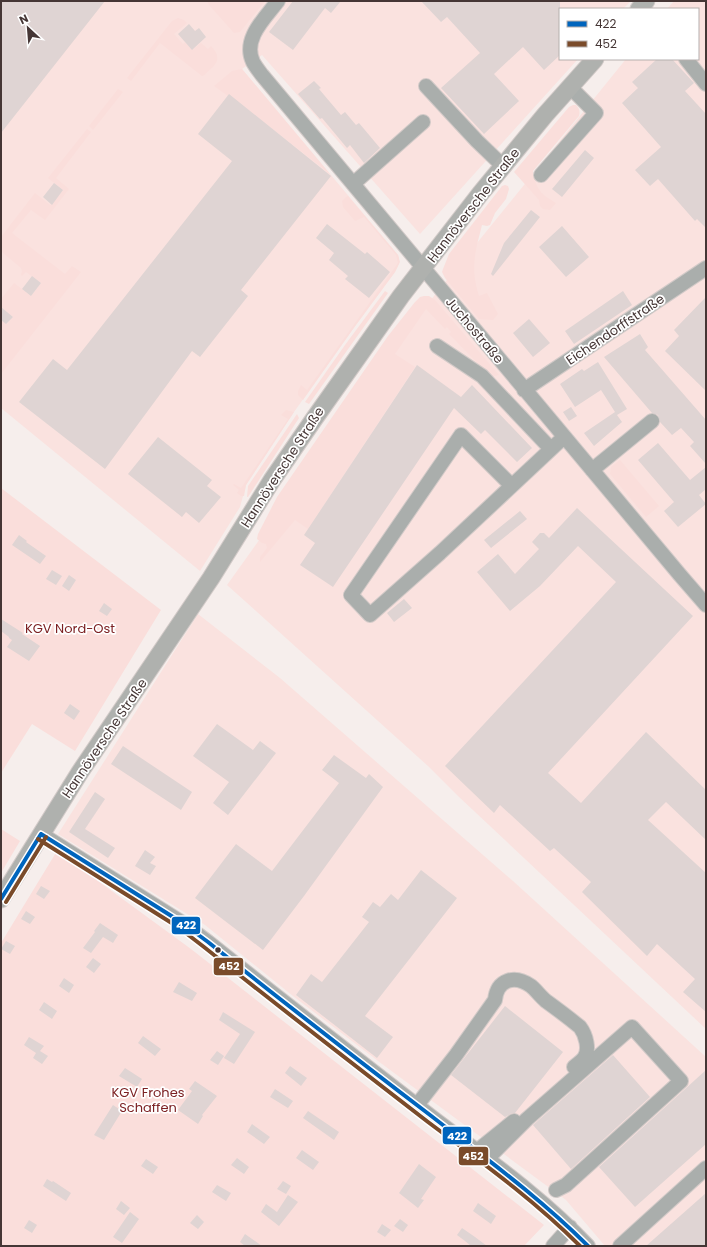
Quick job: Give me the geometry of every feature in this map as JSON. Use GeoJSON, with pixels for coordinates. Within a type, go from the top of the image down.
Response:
{"type":"FeatureCollection","features":[{"type":"Feature","properties":{"kind":"main road","name":"Hannöversche Straße"},"geometry":{"type":"LineString","coordinates":[[1,899],[80,772],[211,578],[272,480],[378,327],[480,194],[594,60]]}},
{"type":"Feature","properties":{"kind":"street","name":"Juchostraße"},"geometry":{"type":"LineString","coordinates":[[278,1],[258,27],[251,41],[250,52],[253,62],[262,75],[524,390],[706,605]]}},
{"type":"Feature","properties":{"kind":"street"},"geometry":{"type":"LineString","coordinates":[[687,60],[706,84]]}},
{"type":"Feature","properties":{"kind":"street"},"geometry":{"type":"LineString","coordinates":[[426,86],[477,141],[503,166]]}},
{"type":"Feature","properties":{"kind":"street"},"geometry":{"type":"LineString","coordinates":[[541,175],[596,113],[570,87]]}},
{"type":"Feature","properties":{"kind":"street"},"geometry":{"type":"LineString","coordinates":[[353,184],[423,122]]}},
{"type":"Feature","properties":{"kind":"street","name":"Eichendorffstraße"},"geometry":{"type":"LineString","coordinates":[[524,390],[706,268]]}},
{"type":"Feature","properties":{"kind":"street"},"geometry":{"type":"LineString","coordinates":[[437,346],[482,376],[551,449]]}},
{"type":"Feature","properties":{"kind":"street"},"geometry":{"type":"LineString","coordinates":[[592,470],[652,421]]}},
{"type":"Feature","properties":{"kind":"street"},"geometry":{"type":"LineString","coordinates":[[511,485],[461,435],[351,595],[370,615],[440,553],[564,437]]}},
{"type":"Feature","properties":{"kind":"street"},"geometry":{"type":"LineString","coordinates":[[41,834],[186,926],[208,942],[543,1202],[588,1246]]}},
{"type":"Feature","properties":{"kind":"street"},"geometry":{"type":"LineString","coordinates":[[417,1105],[456,1055],[495,1000],[498,988],[504,982],[513,980],[521,981],[532,987],[542,997],[580,1027],[584,1032],[586,1040],[586,1053],[584,1059],[513,1122],[482,1155]]}},
{"type":"Feature","properties":{"kind":"street"},"geometry":{"type":"LineString","coordinates":[[482,1155],[527,1119],[632,1027],[681,1081],[566,1185],[556,1190]]}},
{"type":"Feature","properties":{"kind":"street"},"geometry":{"type":"LineString","coordinates":[[620,1246],[706,1168]]}},
{"type":"Feature","properties":{"kind":"street"},"geometry":{"type":"LineString","coordinates":[[553,1246],[570,1227]]}},
{"type":"Feature","properties":{"kind":"shaded area"},"geometry":{"type":"Polygon","coordinates":[[[1,1],[631,1],[624,8],[559,8],[559,60],[577,60],[420,234],[262,55],[242,69],[399,258],[398,266],[395,272],[294,412],[246,485],[240,507],[200,571],[1,408],[1,1]]]}},
{"type":"Feature","properties":{"kind":"shaded area"},"geometry":{"type":"Polygon","coordinates":[[[674,1],[706,1],[706,1029],[428,766],[227,585],[430,301],[625,60],[699,60],[699,8],[668,8],[674,1]]]}},
{"type":"Feature","properties":{"kind":"shaded area"},"geometry":{"type":"Polygon","coordinates":[[[198,614],[280,678],[513,881],[706,1057],[706,1246],[605,1246],[566,1200],[382,1064],[293,996],[205,925],[58,834],[198,614]]]}},
{"type":"Feature","properties":{"kind":"green space"},"geometry":{"type":"Polygon","coordinates":[[[207,1],[265,1],[240,32],[234,33],[207,1]]]}},
{"type":"Feature","properties":{"kind":"green space"},"geometry":{"type":"Polygon","coordinates":[[[178,18],[187,23],[174,34],[183,44],[185,42],[192,50],[201,43],[208,49],[211,46],[217,55],[214,65],[202,76],[160,43],[131,81],[127,78],[172,21],[178,18]]]}},
{"type":"Feature","properties":{"kind":"green space"},"geometry":{"type":"Polygon","coordinates":[[[242,69],[330,174],[229,95],[228,96],[214,86],[232,71],[242,69]]]}},
{"type":"Feature","properties":{"kind":"green space"},"geometry":{"type":"Polygon","coordinates":[[[118,89],[123,92],[93,130],[89,126],[118,89]]]}},
{"type":"Feature","properties":{"kind":"green space"},"geometry":{"type":"Polygon","coordinates":[[[576,105],[578,108],[580,112],[579,116],[533,171],[534,179],[539,189],[545,196],[556,203],[550,210],[543,209],[540,206],[539,200],[514,172],[569,107],[576,105]]]}},
{"type":"Feature","properties":{"kind":"green space"},"geometry":{"type":"Polygon","coordinates":[[[87,129],[91,132],[56,178],[69,189],[45,220],[31,210],[12,233],[65,274],[72,266],[81,272],[1,374],[1,320],[7,324],[13,317],[1,308],[1,299],[14,283],[31,296],[41,283],[26,272],[22,276],[21,275],[21,268],[3,253],[1,249],[1,237],[35,193],[50,205],[52,204],[63,190],[48,178],[87,129]]]}},
{"type":"Feature","properties":{"kind":"green space"},"geometry":{"type":"Polygon","coordinates":[[[502,186],[508,186],[509,189],[506,199],[495,213],[490,225],[482,225],[474,260],[476,286],[479,296],[487,293],[498,314],[493,320],[479,319],[445,278],[442,272],[449,254],[502,186]]]}},
{"type":"Feature","properties":{"kind":"green space"},"geometry":{"type":"Polygon","coordinates":[[[348,196],[398,255],[400,262],[395,272],[303,400],[298,395],[301,385],[307,390],[398,263],[396,255],[364,217],[355,221],[343,207],[342,201],[348,196]]]}},
{"type":"Feature","properties":{"kind":"green space"},"geometry":{"type":"Polygon","coordinates":[[[385,291],[388,293],[309,404],[305,402],[345,345],[385,291]]]}},
{"type":"Feature","properties":{"kind":"green space"},"geometry":{"type":"Polygon","coordinates":[[[429,296],[435,300],[499,375],[491,377],[449,334],[451,332],[447,327],[445,329],[426,309],[395,354],[415,367],[308,529],[295,520],[260,562],[260,557],[267,548],[266,544],[257,539],[258,534],[277,497],[388,336],[415,302],[420,297],[429,296]]]}},
{"type":"Feature","properties":{"kind":"green space"},"geometry":{"type":"Polygon","coordinates":[[[286,410],[294,412],[246,485],[244,496],[241,496],[237,493],[239,490],[233,485],[234,484],[241,488],[288,419],[281,415],[286,410]]]}},
{"type":"Feature","properties":{"kind":"green space"},"geometry":{"type":"Polygon","coordinates":[[[297,414],[299,418],[247,497],[248,486],[297,414]]]}},
{"type":"Feature","properties":{"kind":"green space"},"geometry":{"type":"Polygon","coordinates":[[[620,460],[659,506],[646,517],[610,474],[611,467],[620,460]]]}},
{"type":"Feature","properties":{"kind":"green space","name":"KGV Nord-Ost"},"geometry":{"type":"Polygon","coordinates":[[[1,488],[161,610],[75,751],[32,724],[1,773],[1,488]]]}},
{"type":"Feature","properties":{"kind":"green space"},"geometry":{"type":"Polygon","coordinates":[[[1,829],[20,841],[1,873],[1,829]]]}},
{"type":"Feature","properties":{"kind":"green space","name":"KGV Frohes Schaffen"},"geometry":{"type":"Polygon","coordinates":[[[57,851],[191,949],[544,1225],[524,1246],[1,1246],[1,943],[57,851]]]}},
{"type":"Feature","properties":{"kind":"building"},"geometry":{"type":"Polygon","coordinates":[[[1,1],[105,1],[1,133],[1,1]]]}},
{"type":"Feature","properties":{"kind":"building"},"geometry":{"type":"Polygon","coordinates":[[[293,1],[341,1],[331,13],[325,8],[293,50],[269,32],[293,1]]]}},
{"type":"Feature","properties":{"kind":"building"},"geometry":{"type":"Polygon","coordinates":[[[421,1],[560,1],[559,56],[544,70],[523,47],[494,74],[519,101],[484,134],[441,88],[480,53],[447,17],[441,22],[421,1]]]}},
{"type":"Feature","properties":{"kind":"building"},"geometry":{"type":"Polygon","coordinates":[[[189,24],[195,31],[199,28],[206,37],[192,50],[178,34],[189,24]]]}},
{"type":"Feature","properties":{"kind":"building"},"geometry":{"type":"Polygon","coordinates":[[[656,60],[673,60],[694,83],[685,91],[706,114],[706,228],[697,219],[695,221],[658,179],[650,186],[635,170],[661,147],[622,103],[638,88],[632,82],[656,60]]]}},
{"type":"Feature","properties":{"kind":"building"},"geometry":{"type":"Polygon","coordinates":[[[314,81],[341,115],[345,112],[356,125],[359,123],[380,148],[364,163],[350,145],[347,148],[322,118],[320,119],[298,94],[314,81]]]}},
{"type":"Feature","properties":{"kind":"building"},"geometry":{"type":"Polygon","coordinates":[[[229,94],[331,176],[241,290],[248,296],[200,357],[192,351],[105,469],[19,402],[53,359],[67,370],[232,161],[198,134],[229,94]]]}},
{"type":"Feature","properties":{"kind":"building"},"geometry":{"type":"Polygon","coordinates":[[[585,150],[594,158],[562,197],[552,189],[585,150]]]}},
{"type":"Feature","properties":{"kind":"building"},"geometry":{"type":"Polygon","coordinates":[[[54,183],[63,190],[52,205],[43,197],[54,183]]]}},
{"type":"Feature","properties":{"kind":"building"},"geometry":{"type":"Polygon","coordinates":[[[531,210],[540,217],[493,276],[491,274],[504,243],[531,210]]]}},
{"type":"Feature","properties":{"kind":"building"},"geometry":{"type":"Polygon","coordinates":[[[327,224],[365,254],[367,252],[390,272],[369,298],[345,279],[348,276],[329,260],[334,253],[316,238],[327,224]]]}},
{"type":"Feature","properties":{"kind":"building"},"geometry":{"type":"Polygon","coordinates":[[[562,226],[589,257],[566,277],[539,247],[562,226]]]}},
{"type":"Feature","properties":{"kind":"building"},"geometry":{"type":"Polygon","coordinates":[[[32,276],[41,283],[31,296],[22,289],[32,276]]]}},
{"type":"Feature","properties":{"kind":"building"},"geometry":{"type":"Polygon","coordinates":[[[623,291],[632,305],[574,344],[565,331],[623,291]]]}},
{"type":"Feature","properties":{"kind":"building"},"geometry":{"type":"Polygon","coordinates":[[[706,297],[706,391],[665,351],[679,336],[674,330],[706,297]]]}},
{"type":"Feature","properties":{"kind":"building"},"geometry":{"type":"Polygon","coordinates":[[[1,307],[13,317],[6,324],[1,320],[1,307]]]}},
{"type":"Feature","properties":{"kind":"building"},"geometry":{"type":"Polygon","coordinates":[[[529,319],[550,343],[533,357],[513,333],[529,319]]]}},
{"type":"Feature","properties":{"kind":"building"},"geometry":{"type":"Polygon","coordinates":[[[640,334],[648,347],[645,350],[706,420],[706,464],[690,446],[694,442],[681,428],[672,435],[660,422],[658,415],[652,413],[604,357],[640,334]]]}},
{"type":"Feature","properties":{"kind":"building"},"geometry":{"type":"Polygon","coordinates":[[[598,362],[627,409],[617,415],[622,422],[594,446],[584,433],[615,412],[601,390],[575,407],[560,384],[582,369],[584,371],[598,362]]]}},
{"type":"Feature","properties":{"kind":"building"},"geometry":{"type":"Polygon","coordinates":[[[417,365],[461,397],[472,385],[532,448],[517,462],[485,430],[481,434],[454,408],[333,587],[300,565],[315,543],[304,535],[417,365]]]}},
{"type":"Feature","properties":{"kind":"building"},"geometry":{"type":"Polygon","coordinates":[[[571,407],[577,416],[569,421],[563,412],[571,407]]]}},
{"type":"Feature","properties":{"kind":"building"},"geometry":{"type":"Polygon","coordinates":[[[158,437],[212,480],[207,486],[221,497],[199,523],[186,512],[182,517],[128,474],[158,437]]]}},
{"type":"Feature","properties":{"kind":"building"},"geometry":{"type":"Polygon","coordinates":[[[658,443],[690,480],[706,467],[706,489],[699,495],[706,504],[678,527],[664,511],[674,502],[638,460],[658,443]]]}},
{"type":"Feature","properties":{"kind":"building"},"geometry":{"type":"Polygon","coordinates":[[[577,508],[693,616],[548,773],[581,803],[646,732],[706,790],[706,840],[666,802],[648,820],[706,873],[706,1012],[683,992],[695,979],[657,944],[647,956],[582,892],[591,882],[554,848],[550,851],[500,805],[494,813],[445,766],[616,582],[578,546],[540,586],[510,611],[477,572],[498,554],[515,574],[539,549],[532,542],[540,533],[544,533],[549,538],[577,508]]]}},
{"type":"Feature","properties":{"kind":"building"},"geometry":{"type":"Polygon","coordinates":[[[520,511],[527,519],[491,548],[484,540],[520,511]]]}},
{"type":"Feature","properties":{"kind":"building"},"geometry":{"type":"Polygon","coordinates":[[[19,535],[27,541],[26,542],[46,556],[40,564],[12,545],[19,535]]]}},
{"type":"Feature","properties":{"kind":"building"},"geometry":{"type":"Polygon","coordinates":[[[52,570],[62,576],[56,585],[46,579],[52,570]]]}},
{"type":"Feature","properties":{"kind":"building"},"geometry":{"type":"Polygon","coordinates":[[[69,575],[76,580],[69,591],[62,586],[69,575]]]}},
{"type":"Feature","properties":{"kind":"building"},"geometry":{"type":"Polygon","coordinates":[[[404,599],[412,608],[394,622],[387,613],[404,599]]]}},
{"type":"Feature","properties":{"kind":"building"},"geometry":{"type":"Polygon","coordinates":[[[104,603],[112,609],[107,616],[99,611],[104,603]]]}},
{"type":"Feature","properties":{"kind":"building"},"geometry":{"type":"Polygon","coordinates":[[[1,619],[40,646],[29,661],[7,647],[12,640],[1,631],[1,619]]]}},
{"type":"Feature","properties":{"kind":"building"},"geometry":{"type":"Polygon","coordinates":[[[70,704],[80,711],[74,720],[64,713],[70,704]]]}},
{"type":"Feature","properties":{"kind":"building"},"geometry":{"type":"Polygon","coordinates":[[[217,724],[253,750],[260,741],[276,753],[228,815],[213,803],[229,782],[193,756],[217,724]]]}},
{"type":"Feature","properties":{"kind":"building"},"geometry":{"type":"Polygon","coordinates":[[[123,746],[192,792],[181,810],[111,764],[123,746]]]}},
{"type":"Feature","properties":{"kind":"building"},"geometry":{"type":"Polygon","coordinates":[[[334,755],[366,778],[369,774],[383,787],[263,950],[195,898],[236,844],[272,871],[339,783],[322,770],[334,755]]]}},
{"type":"Feature","properties":{"kind":"building"},"geometry":{"type":"Polygon","coordinates":[[[95,792],[105,799],[85,829],[115,848],[108,858],[69,832],[95,792]]]}},
{"type":"Feature","properties":{"kind":"building"},"geometry":{"type":"Polygon","coordinates":[[[145,850],[155,857],[150,863],[156,866],[150,875],[135,866],[145,850]]]}},
{"type":"Feature","properties":{"kind":"building"},"geometry":{"type":"Polygon","coordinates":[[[421,870],[457,898],[365,1016],[393,1037],[377,1058],[296,995],[311,974],[322,982],[369,922],[362,917],[373,902],[380,907],[391,894],[398,900],[421,870]]]}},
{"type":"Feature","properties":{"kind":"building"},"geometry":{"type":"Polygon","coordinates":[[[41,886],[50,891],[44,899],[36,894],[41,886]]]}},
{"type":"Feature","properties":{"kind":"building"},"geometry":{"type":"Polygon","coordinates":[[[26,911],[35,917],[30,924],[21,919],[26,911]]]}},
{"type":"Feature","properties":{"kind":"building"},"geometry":{"type":"Polygon","coordinates":[[[100,923],[118,935],[113,943],[103,937],[91,953],[83,948],[100,923]]]}},
{"type":"Feature","properties":{"kind":"building"},"geometry":{"type":"Polygon","coordinates":[[[6,941],[15,946],[10,954],[1,949],[6,941]]]}},
{"type":"Feature","properties":{"kind":"building"},"geometry":{"type":"Polygon","coordinates":[[[93,958],[101,964],[94,973],[86,967],[93,958]]]}},
{"type":"Feature","properties":{"kind":"building"},"geometry":{"type":"Polygon","coordinates":[[[64,978],[74,985],[69,993],[59,986],[64,978]]]}},
{"type":"Feature","properties":{"kind":"building"},"geometry":{"type":"Polygon","coordinates":[[[179,982],[197,993],[192,1001],[173,992],[179,982]]]}},
{"type":"Feature","properties":{"kind":"building"},"geometry":{"type":"Polygon","coordinates":[[[44,1002],[57,1011],[52,1019],[39,1010],[44,1002]]]}},
{"type":"Feature","properties":{"kind":"building"},"geometry":{"type":"Polygon","coordinates":[[[505,1006],[563,1052],[515,1113],[505,1117],[451,1075],[505,1006]]]}},
{"type":"Feature","properties":{"kind":"building"},"geometry":{"type":"Polygon","coordinates":[[[223,1012],[255,1032],[234,1064],[224,1058],[240,1034],[219,1020],[223,1012]]]}},
{"type":"Feature","properties":{"kind":"building"},"geometry":{"type":"Polygon","coordinates":[[[143,1036],[161,1049],[155,1056],[138,1043],[143,1036]]]}},
{"type":"Feature","properties":{"kind":"building"},"geometry":{"type":"Polygon","coordinates":[[[29,1037],[44,1046],[40,1051],[48,1056],[42,1064],[33,1058],[36,1053],[24,1045],[29,1037]]]}},
{"type":"Feature","properties":{"kind":"building"},"geometry":{"type":"Polygon","coordinates":[[[217,1051],[224,1056],[218,1065],[210,1060],[217,1051]]]}},
{"type":"Feature","properties":{"kind":"building"},"geometry":{"type":"Polygon","coordinates":[[[613,1055],[650,1097],[571,1169],[533,1125],[613,1055]]]}},
{"type":"Feature","properties":{"kind":"building"},"geometry":{"type":"Polygon","coordinates":[[[290,1066],[307,1078],[301,1086],[285,1073],[290,1066]]]}},
{"type":"Feature","properties":{"kind":"building"},"geometry":{"type":"Polygon","coordinates":[[[125,1068],[142,1079],[137,1087],[119,1076],[125,1068]]]}},
{"type":"Feature","properties":{"kind":"building"},"geometry":{"type":"Polygon","coordinates":[[[706,1070],[706,1144],[635,1207],[599,1167],[706,1070]]]}},
{"type":"Feature","properties":{"kind":"building"},"geometry":{"type":"Polygon","coordinates":[[[195,1081],[217,1096],[202,1115],[203,1116],[198,1124],[178,1110],[192,1091],[189,1089],[195,1081]]]}},
{"type":"Feature","properties":{"kind":"building"},"geometry":{"type":"Polygon","coordinates":[[[275,1089],[293,1101],[288,1108],[270,1097],[275,1089]]]}},
{"type":"Feature","properties":{"kind":"building"},"geometry":{"type":"Polygon","coordinates":[[[113,1105],[122,1111],[104,1140],[94,1135],[113,1105]]]}},
{"type":"Feature","properties":{"kind":"building"},"geometry":{"type":"Polygon","coordinates":[[[308,1111],[339,1132],[334,1140],[303,1118],[308,1111]]]}},
{"type":"Feature","properties":{"kind":"building"},"geometry":{"type":"Polygon","coordinates":[[[252,1124],[270,1137],[264,1144],[247,1132],[252,1124]]]}},
{"type":"Feature","properties":{"kind":"building"},"geometry":{"type":"Polygon","coordinates":[[[302,1150],[319,1162],[313,1170],[296,1158],[302,1150]]]}},
{"type":"Feature","properties":{"kind":"building"},"geometry":{"type":"Polygon","coordinates":[[[237,1158],[249,1167],[244,1174],[231,1165],[237,1158]]]}},
{"type":"Feature","properties":{"kind":"building"},"geometry":{"type":"Polygon","coordinates":[[[146,1159],[158,1167],[153,1174],[141,1166],[146,1159]]]}},
{"type":"Feature","properties":{"kind":"building"},"geometry":{"type":"Polygon","coordinates":[[[419,1164],[436,1177],[421,1199],[424,1200],[418,1208],[399,1193],[419,1164]]]}},
{"type":"Feature","properties":{"kind":"building"},"geometry":{"type":"Polygon","coordinates":[[[47,1179],[52,1182],[53,1181],[71,1193],[66,1201],[43,1186],[47,1179]]]}},
{"type":"Feature","properties":{"kind":"building"},"geometry":{"type":"Polygon","coordinates":[[[283,1181],[291,1186],[286,1194],[277,1189],[283,1181]]]}},
{"type":"Feature","properties":{"kind":"building"},"geometry":{"type":"Polygon","coordinates":[[[217,1185],[231,1193],[226,1201],[212,1192],[217,1185]]]}},
{"type":"Feature","properties":{"kind":"building"},"geometry":{"type":"Polygon","coordinates":[[[706,1193],[706,1246],[646,1246],[706,1193]]]}},
{"type":"Feature","properties":{"kind":"building"},"geometry":{"type":"Polygon","coordinates":[[[288,1195],[298,1202],[279,1226],[261,1212],[266,1204],[277,1212],[288,1195]]]}},
{"type":"Feature","properties":{"kind":"building"},"geometry":{"type":"Polygon","coordinates":[[[121,1201],[130,1208],[124,1215],[116,1209],[121,1201]]]}},
{"type":"Feature","properties":{"kind":"building"},"geometry":{"type":"Polygon","coordinates":[[[478,1203],[496,1216],[491,1224],[473,1211],[478,1203]]]}},
{"type":"Feature","properties":{"kind":"building"},"geometry":{"type":"Polygon","coordinates":[[[130,1212],[139,1219],[122,1243],[113,1237],[130,1212]]]}},
{"type":"Feature","properties":{"kind":"building"},"geometry":{"type":"Polygon","coordinates":[[[197,1215],[204,1222],[198,1229],[190,1223],[197,1215]]]}},
{"type":"Feature","properties":{"kind":"building"},"geometry":{"type":"Polygon","coordinates":[[[400,1219],[408,1225],[403,1232],[394,1226],[400,1219]]]}},
{"type":"Feature","properties":{"kind":"building"},"geometry":{"type":"Polygon","coordinates":[[[29,1220],[37,1225],[32,1233],[24,1228],[29,1220]]]}},
{"type":"Feature","properties":{"kind":"building"},"geometry":{"type":"Polygon","coordinates":[[[382,1224],[391,1230],[385,1237],[377,1232],[382,1224]]]}},
{"type":"Feature","properties":{"kind":"building"},"geometry":{"type":"Polygon","coordinates":[[[462,1228],[487,1246],[471,1246],[457,1235],[462,1228]]]}},
{"type":"Feature","properties":{"kind":"building"},"geometry":{"type":"Polygon","coordinates":[[[245,1234],[262,1246],[245,1246],[240,1242],[245,1234]]]}},
{"type":"Feature","properties":{"kind":"transit line","name":"422"},"geometry":{"type":"LineString","coordinates":[[41,834],[181,922],[208,942],[318,1029],[471,1146],[550,1211],[588,1246]]}},
{"type":"Feature","properties":{"kind":"transit line","name":"422"},"geometry":{"type":"LineString","coordinates":[[1,899],[41,834]]}},
{"type":"Feature","properties":{"kind":"transit line","name":"452"},"geometry":{"type":"LineString","coordinates":[[6,902],[46,837]]}},
{"type":"Feature","properties":{"kind":"transit line","name":"452"},"geometry":{"type":"LineString","coordinates":[[38,839],[178,927],[506,1181],[544,1212],[580,1246]]}}]}
